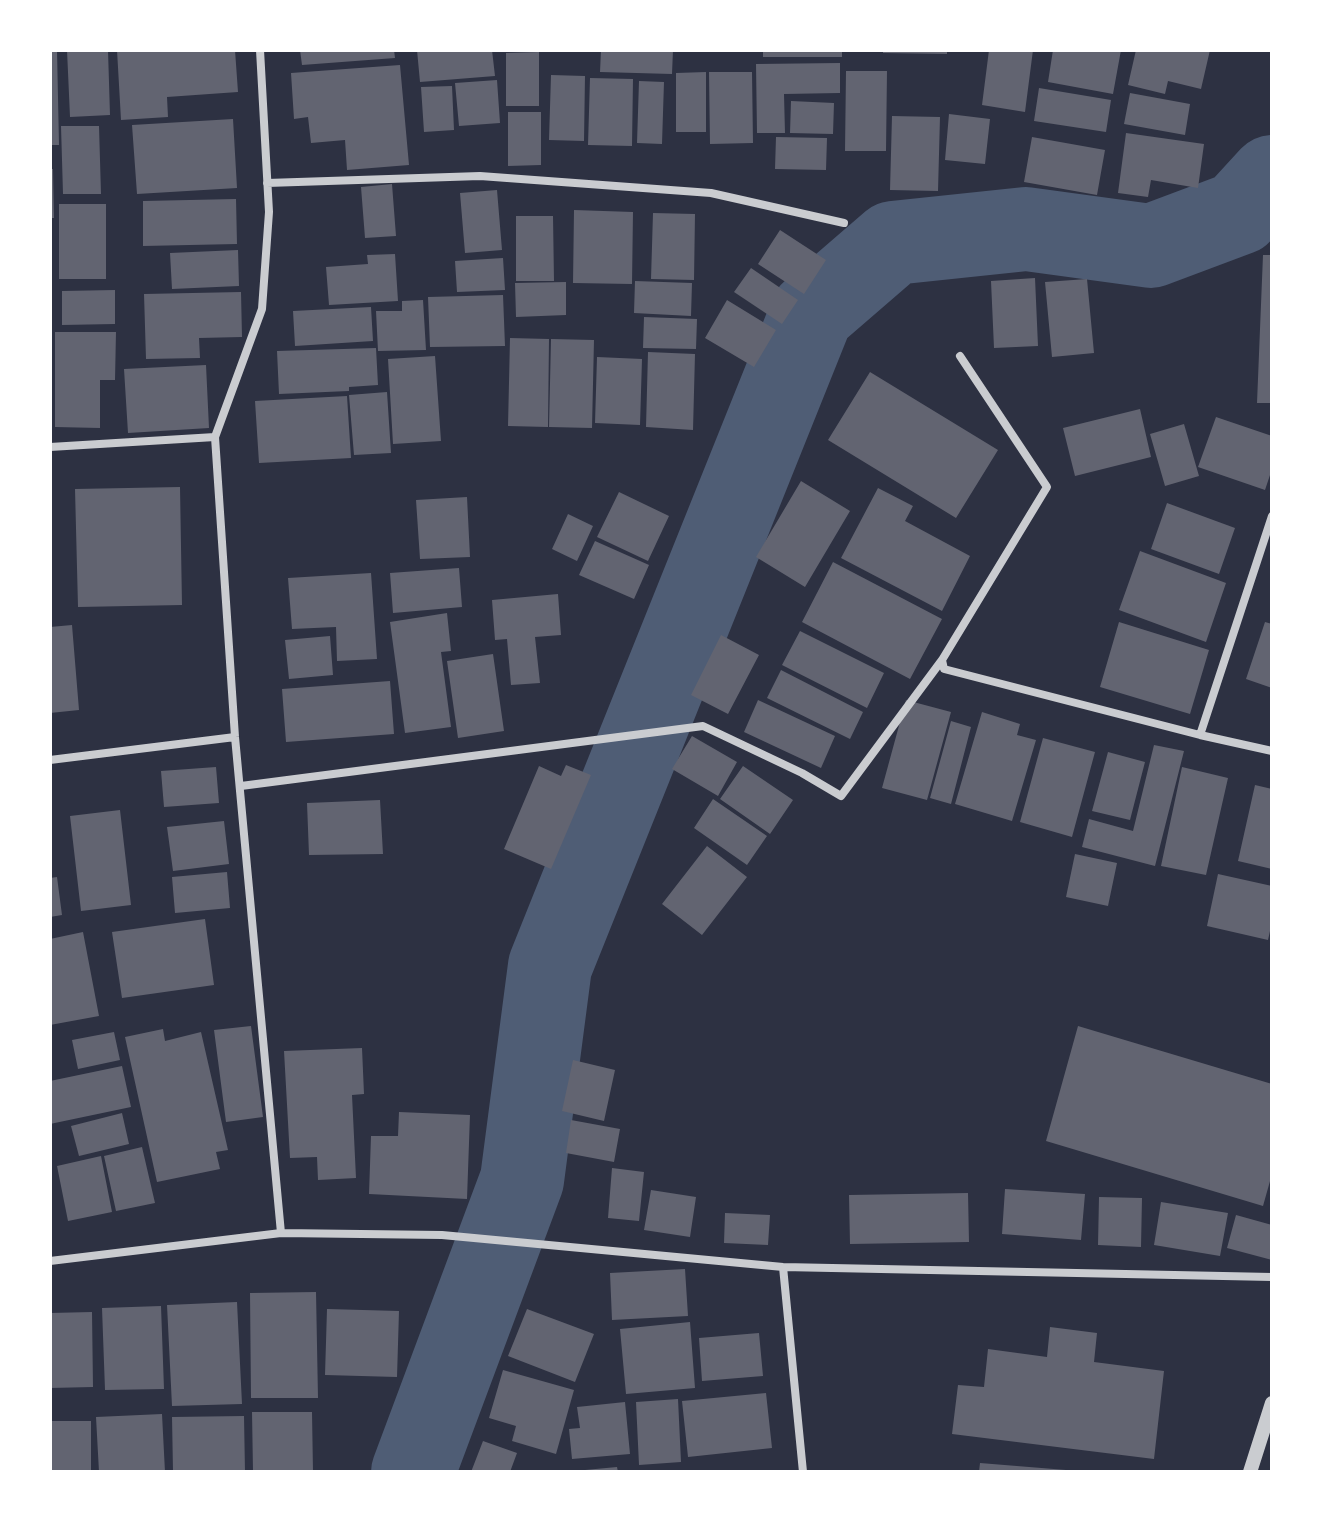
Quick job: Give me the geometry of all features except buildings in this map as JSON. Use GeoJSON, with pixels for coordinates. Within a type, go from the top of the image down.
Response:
{"type":"FeatureCollection","features":[{"type":"Feature","properties":{"kind":"street"},"geometry":{"type":"LineString","coordinates":[[260,50],[269,212],[262,309],[215,437],[235,737],[281,1233]]}},
{"type":"Feature","properties":{"kind":"street"},"geometry":{"type":"LineString","coordinates":[[267,183],[480,176],[711,193],[844,223]]}},
{"type":"Feature","properties":{"kind":"street"},"geometry":{"type":"LineString","coordinates":[[241,786],[703,726],[802,773],[841,796],[942,660],[1047,487],[960,356]]}},
{"type":"Feature","properties":{"kind":"street"},"geometry":{"type":"LineString","coordinates":[[50,447],[215,437]]}},
{"type":"Feature","properties":{"kind":"street"},"geometry":{"type":"LineString","coordinates":[[1200,735],[1272,516]]}},
{"type":"Feature","properties":{"kind":"street"},"geometry":{"type":"LineString","coordinates":[[942,660],[944,669],[1272,751]]}},
{"type":"Feature","properties":{"kind":"street"},"geometry":{"type":"LineString","coordinates":[[50,760],[235,737]]}},
{"type":"Feature","properties":{"kind":"street"},"geometry":{"type":"LineString","coordinates":[[50,1261],[281,1233],[442,1235],[783,1267],[1272,1277]]}},
{"type":"Feature","properties":{"kind":"street"},"geometry":{"type":"LineString","coordinates":[[783,1267],[803,1472]]}},
{"type":"Feature","properties":{"kind":"street"},"geometry":{"type":"LineString","coordinates":[[1250,1472],[1272,1403]]}},
{"type":"Feature","properties":{"kind":"waterway"},"geometry":{"type":"LineString","coordinates":[[413,1472],[522,1180],[550,966],[812,313],[893,243],[1026,229],[1151,246],[1239,213],[1272,177]]}}]}
